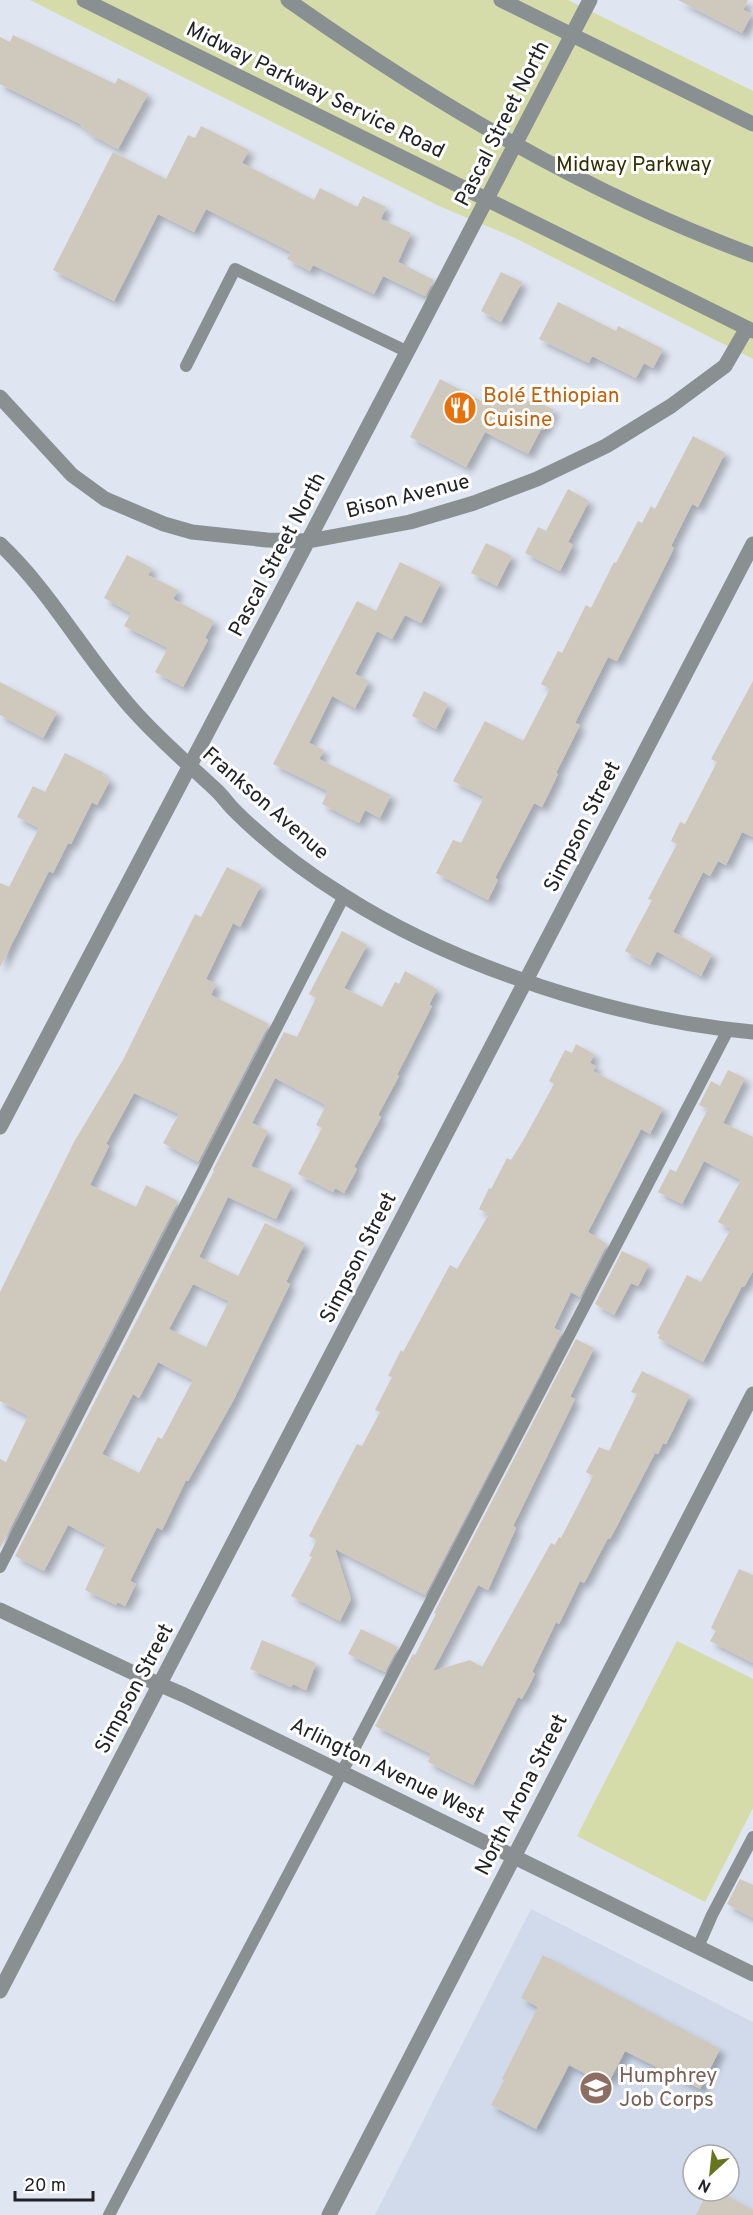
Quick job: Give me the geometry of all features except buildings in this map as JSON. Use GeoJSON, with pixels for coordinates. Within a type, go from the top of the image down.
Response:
{"type":"FeatureCollection","features":[{"type":"Feature","properties":{"kind":"street","name":"Midway Parkway Service Road"},"geometry":{"type":"LineString","coordinates":[[84,0],[750,329]]}},
{"type":"Feature","properties":{"kind":"street"},"geometry":{"type":"LineString","coordinates":[[288,0],[381,65],[515,146],[629,204],[684,229],[753,255]]}},
{"type":"Feature","properties":{"kind":"street"},"geometry":{"type":"LineString","coordinates":[[501,0],[753,124]]}},
{"type":"Feature","properties":{"kind":"street","name":"Pascal Street North"},"geometry":{"type":"LineString","coordinates":[[0,1127],[408,352],[590,0]]}},
{"type":"Feature","properties":{"kind":"street","name":"Bison Avenue"},"geometry":{"type":"LineString","coordinates":[[0,397],[72,475],[105,499],[164,524],[192,532],[267,540],[309,541],[421,519],[474,503],[556,470],[606,446],[671,406],[725,366],[750,329]]}},
{"type":"Feature","properties":{"kind":"street","name":"Frankson Avenue"},"geometry":{"type":"LineString","coordinates":[[0,544],[47,596],[111,685],[135,713],[266,838],[308,872],[344,896],[386,921],[447,951],[526,981],[638,1013],[728,1030],[753,1032]]}},
{"type":"Feature","properties":{"kind":"street","name":"Simpson Street"},"geometry":{"type":"LineString","coordinates":[[0,1991],[753,544]]}},
{"type":"Feature","properties":{"kind":"street","name":"North Arona Street"},"geometry":{"type":"LineString","coordinates":[[329,2215],[753,1394]]}},
{"type":"Feature","properties":{"kind":"street","name":"Arlington Avenue West"},"geometry":{"type":"LineString","coordinates":[[0,1610],[161,1684],[753,1974]]}},
{"type":"Feature","properties":{"kind":"lane"},"geometry":{"type":"LineString","coordinates":[[186,366],[235,269],[408,352]]}},
{"type":"Feature","properties":{"kind":"lane"},"geometry":{"type":"LineString","coordinates":[[0,1567],[344,896]]}},
{"type":"Feature","properties":{"kind":"lane"},"geometry":{"type":"LineString","coordinates":[[109,2215],[728,1030]]}},
{"type":"Feature","properties":{"kind":"lane"},"geometry":{"type":"LineString","coordinates":[[698,1947],[753,1837]]}},
{"type":"Feature","properties":{"kind":"shaded area","name":"Humphrey Job Corps"},"geometry":{"type":"Polygon","coordinates":[[[531,1909],[753,2022],[753,2215],[375,2215],[531,1909]]]}},
{"type":"Feature","properties":{"kind":"green space","name":"Midway Parkway"},"geometry":{"type":"Polygon","coordinates":[[[30,0],[568,0],[753,91],[753,359],[513,237],[439,206],[30,0]]]}},
{"type":"Feature","properties":{"kind":"green space"},"geometry":{"type":"Polygon","coordinates":[[[677,1641],[753,1679],[753,1808],[705,1902],[577,1836],[677,1641]]]}},
{"type":"Feature","properties":{"kind":"place","name":"Bolé Ethiopian Cuisine"},"geometry":{"type":"Point","coordinates":[460,408]}},
{"type":"Feature","properties":{"kind":"place","name":"Humphrey Job Corps"},"geometry":{"type":"Point","coordinates":[596,2088]}}]}
